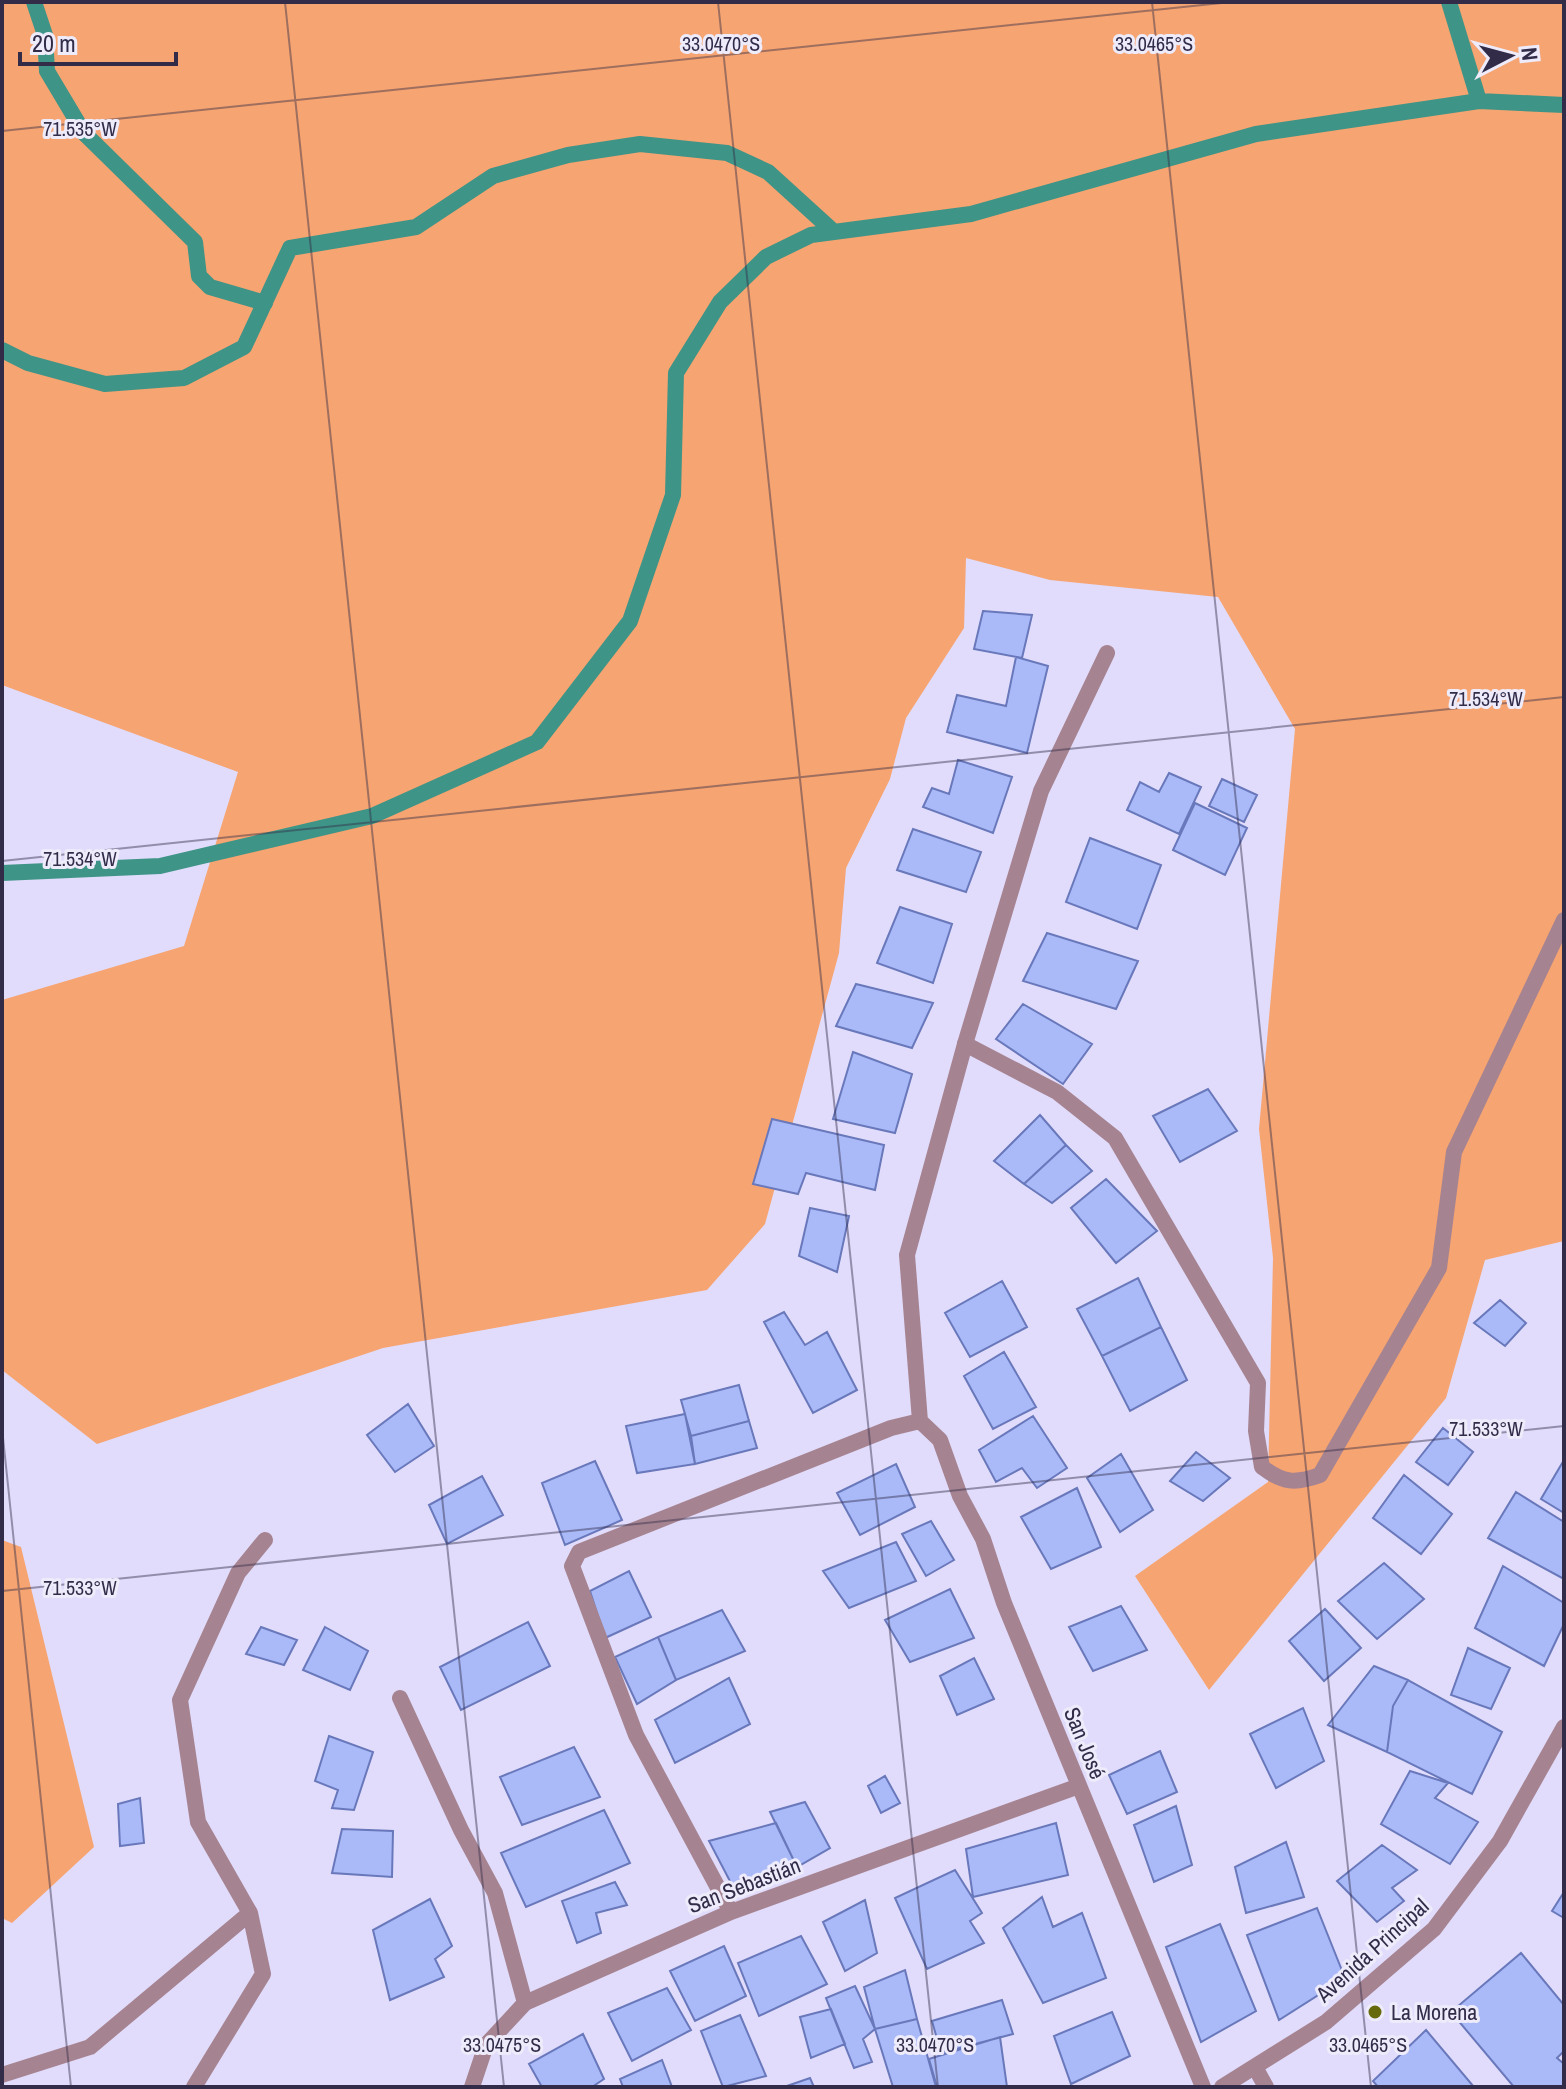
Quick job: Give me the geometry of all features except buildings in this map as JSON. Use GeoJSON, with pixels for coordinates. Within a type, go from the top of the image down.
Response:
{"type":"FeatureCollection","features":[{"type":"Feature","properties":{"kind":"street"},"geometry":{"type":"LineString","coordinates":[[731,1912],[636,1735],[572,1566],[579,1552],[891,1428],[920,1421],[907,1255],[965,1044],[1041,791],[1107,653]]}},
{"type":"Feature","properties":{"kind":"street"},"geometry":{"type":"LineString","coordinates":[[965,1044],[1057,1092],[1115,1138],[1258,1383],[1256,1431],[1262,1467],[1280,1481],[1299,1483],[1320,1475],[1439,1268],[1454,1152],[1564,920]]}},
{"type":"Feature","properties":{"kind":"street","name":"San José"},"geometry":{"type":"LineString","coordinates":[[920,1421],[940,1440],[960,1496],[983,1539],[1004,1603],[1203,2087]]}},
{"type":"Feature","properties":{"kind":"street"},"geometry":{"type":"LineString","coordinates":[[194,2087],[263,1974],[250,1913],[198,1822],[180,1700],[238,1573],[265,1540]]}},
{"type":"Feature","properties":{"kind":"street"},"geometry":{"type":"LineString","coordinates":[[400,1698],[461,1830],[495,1893],[525,2003]]}},
{"type":"Feature","properties":{"kind":"street","name":"Avenida Principal"},"geometry":{"type":"LineString","coordinates":[[1222,2087],[1256,2069],[1326,2022],[1434,1929],[1500,1841],[1564,1727]]}},
{"type":"Feature","properties":{"kind":"street","name":"San Sebastián"},"geometry":{"type":"LineString","coordinates":[[472,2087],[486,2045],[525,2003],[731,1912],[1079,1786]]}},
{"type":"Feature","properties":{"kind":"street"},"geometry":{"type":"LineString","coordinates":[[2,2075],[90,2047],[250,1913]]}},
{"type":"Feature","properties":{"kind":"street"},"geometry":{"type":"LineString","coordinates":[[1256,2069],[1266,2087]]}},
{"type":"Feature","properties":{"kind":"shaded area"},"geometry":{"type":"Polygon","coordinates":[[[2,2],[1564,2],[1564,1241],[1485,1260],[1446,1398],[1209,1690],[1135,1576],[1268,1482],[1273,1258],[1259,1129],[1295,729],[1218,597],[1050,580],[966,558],[964,628],[906,718],[890,779],[846,868],[839,953],[765,1224],[707,1290],[383,1348],[97,1444],[2,1370],[2,1000],[184,946],[238,772],[2,685],[2,2]]]}},
{"type":"Feature","properties":{"kind":"shaded area"},"geometry":{"type":"Polygon","coordinates":[[[2,1540],[21,1547],[94,1847],[12,1923],[2,1918],[2,1540]]]}},
{"type":"Feature","properties":{"kind":"waterway"},"geometry":{"type":"LineString","coordinates":[[34,2],[45,35],[47,71],[84,133],[195,242],[199,276],[210,287],[265,303]]}},
{"type":"Feature","properties":{"kind":"waterway"},"geometry":{"type":"LineString","coordinates":[[1449,2],[1479,101]]}},
{"type":"Feature","properties":{"kind":"waterway"},"geometry":{"type":"LineString","coordinates":[[2,873],[160,866],[372,816],[537,742],[630,621],[673,495],[676,373],[720,302],[766,257],[811,235],[971,214],[1256,134],[1479,101],[1564,105]]}},
{"type":"Feature","properties":{"kind":"waterway"},"geometry":{"type":"LineString","coordinates":[[2,350],[28,363],[105,384],[184,378],[244,347],[290,248],[416,227],[493,176],[568,155],[640,144],[727,153],[768,172],[834,232]]}},
{"type":"Feature","properties":{"kind":"place","name":"La Morena"},"geometry":{"type":"Point","coordinates":[1375,2012]}}]}
